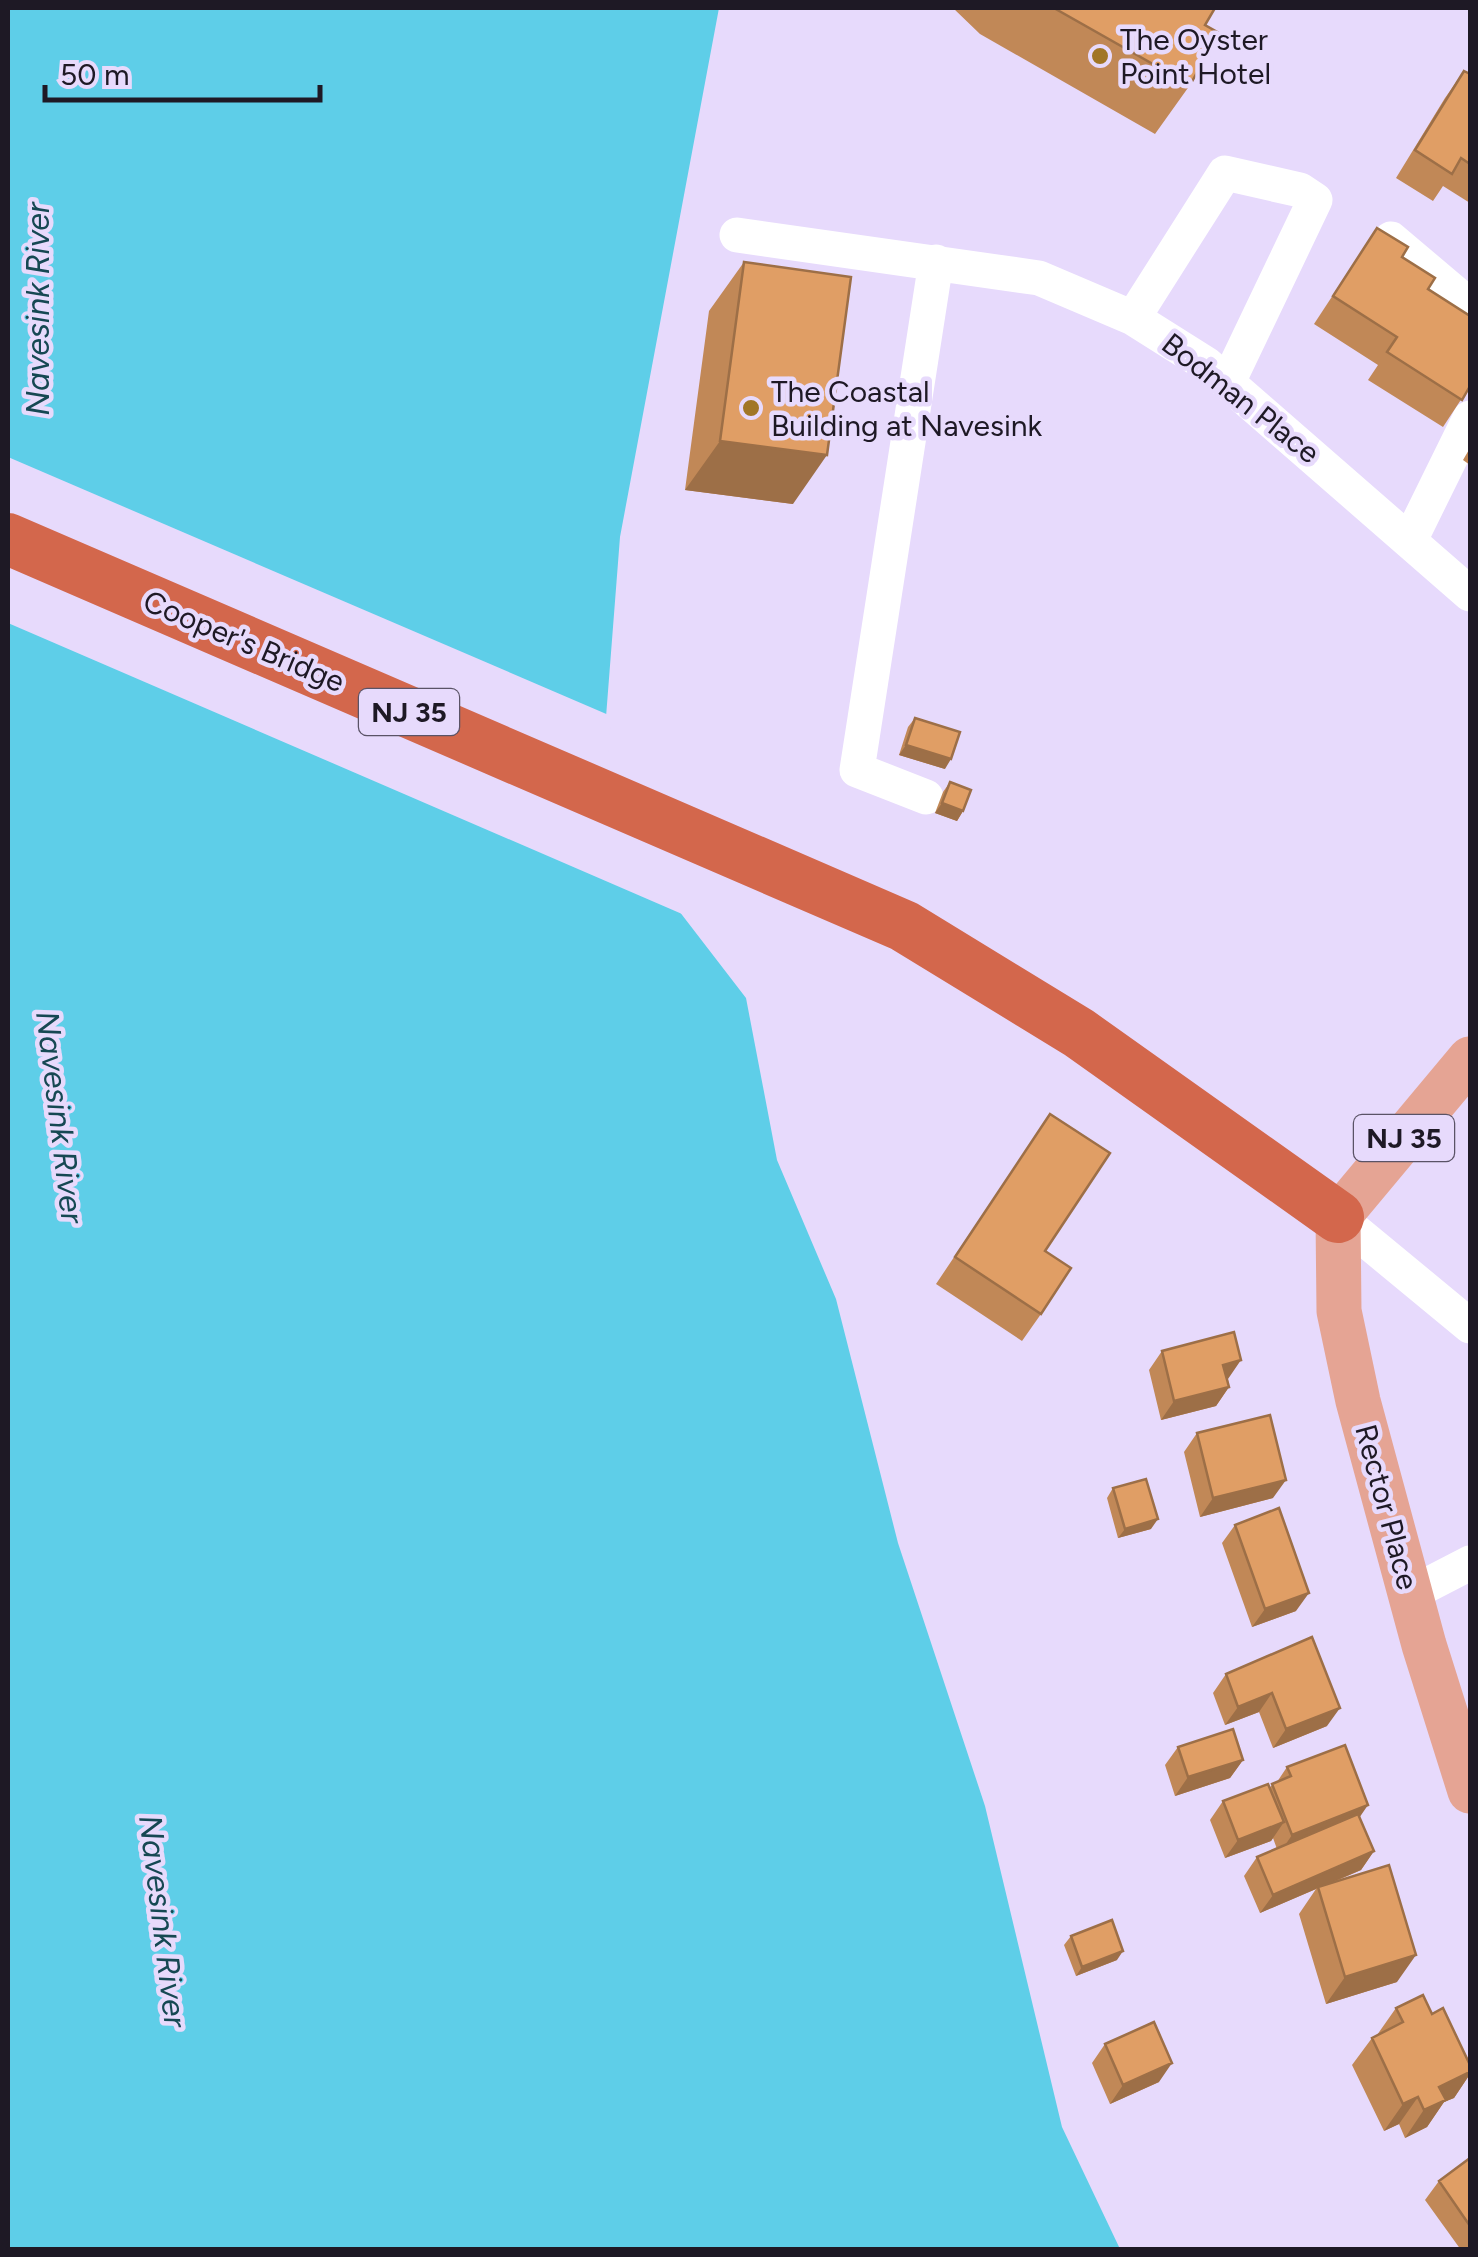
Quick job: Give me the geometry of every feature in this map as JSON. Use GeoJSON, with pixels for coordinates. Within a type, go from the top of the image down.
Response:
{"type":"FeatureCollection","features":[{"type":"Feature","properties":{"kind":"highway","name":"Cooper's Bridge"},"geometry":{"type":"LineString","coordinates":[[8,540],[904,926],[1080,1033],[1338,1217]]}},
{"type":"Feature","properties":{"kind":"main road","name":"NJ 35"},"geometry":{"type":"LineString","coordinates":[[1338,1217],[1470,1059]]}},
{"type":"Feature","properties":{"kind":"main road","name":"Rector Place"},"geometry":{"type":"LineString","coordinates":[[1338,1217],[1340,1311],[1358,1402],[1410,1594],[1470,1791]]}},
{"type":"Feature","properties":{"kind":"street"},"geometry":{"type":"LineString","coordinates":[[1134,318],[1225,173],[1300,190],[1315,200],[1228,382]]}},
{"type":"Feature","properties":{"kind":"street","name":"Bodman Place"},"geometry":{"type":"LineString","coordinates":[[737,234],[1038,278],[1134,318],[1228,382],[1411,538],[1470,594]]}},
{"type":"Feature","properties":{"kind":"street"},"geometry":{"type":"LineString","coordinates":[[1391,240],[1470,306]]}},
{"type":"Feature","properties":{"kind":"street"},"geometry":{"type":"LineString","coordinates":[[926,798],[857,770],[936,262]]}},
{"type":"Feature","properties":{"kind":"street"},"geometry":{"type":"LineString","coordinates":[[1411,538],[1470,418]]}},
{"type":"Feature","properties":{"kind":"street"},"geometry":{"type":"LineString","coordinates":[[1338,1217],[1470,1326]]}},
{"type":"Feature","properties":{"kind":"street"},"geometry":{"type":"LineString","coordinates":[[1410,1594],[1470,1563]]}},
{"type":"Feature","properties":{"kind":"water","name":"Navesink River"},"geometry":{"type":"Polygon","coordinates":[[[8,8],[719,8],[620,537],[599,807],[746,998],[777,1160],[836,1299],[898,1543],[985,1806],[1062,2127],[1120,2249],[8,2250],[8,8]]]}},
{"type":"Feature","properties":{"kind":"pier"},"geometry":{"type":"Polygon","coordinates":[[[8,457],[611,716],[604,806],[689,917],[8,623],[8,457]]]}},
{"type":"Feature","properties":{"kind":"building"},"geometry":{"type":"Polygon","coordinates":[[[1054,8],[1215,8],[1205,25],[1219,33],[1190,85],[1054,8]]]}},
{"type":"Feature","properties":{"kind":"building"},"geometry":{"type":"Polygon","coordinates":[[[1464,71],[1470,74],[1470,164],[1461,158],[1452,174],[1415,150],[1464,71]]]}},
{"type":"Feature","properties":{"kind":"building"},"geometry":{"type":"Polygon","coordinates":[[[1377,228],[1408,247],[1402,257],[1435,278],[1428,289],[1470,316],[1470,386],[1462,400],[1387,352],[1397,337],[1333,296],[1377,228]]]}},
{"type":"Feature","properties":{"kind":"building"},"geometry":{"type":"Polygon","coordinates":[[[744,262],[851,277],[827,455],[720,441],[744,262]]]}},
{"type":"Feature","properties":{"kind":"building"},"geometry":{"type":"Polygon","coordinates":[[[915,718],[960,732],[951,759],[906,745],[915,718]]]}},
{"type":"Feature","properties":{"kind":"building"},"geometry":{"type":"Polygon","coordinates":[[[950,782],[971,790],[963,811],[942,803],[950,782]]]}},
{"type":"Feature","properties":{"kind":"building"},"geometry":{"type":"Polygon","coordinates":[[[1050,1114],[1110,1153],[1045,1251],[1071,1268],[1041,1314],[955,1257],[1050,1114]]]}},
{"type":"Feature","properties":{"kind":"building"},"geometry":{"type":"Polygon","coordinates":[[[1234,1332],[1241,1360],[1223,1365],[1229,1387],[1174,1401],[1162,1351],[1234,1332]]]}},
{"type":"Feature","properties":{"kind":"building"},"geometry":{"type":"Polygon","coordinates":[[[1270,1415],[1286,1480],[1213,1498],[1197,1433],[1270,1415]]]}},
{"type":"Feature","properties":{"kind":"building"},"geometry":{"type":"Polygon","coordinates":[[[1146,1479],[1158,1519],[1125,1529],[1113,1488],[1146,1479]]]}},
{"type":"Feature","properties":{"kind":"building"},"geometry":{"type":"Polygon","coordinates":[[[1279,1508],[1309,1593],[1265,1609],[1235,1525],[1279,1508]]]}},
{"type":"Feature","properties":{"kind":"building"},"geometry":{"type":"Polygon","coordinates":[[[1312,1637],[1340,1708],[1286,1729],[1272,1693],[1238,1707],[1226,1674],[1312,1637]]]}},
{"type":"Feature","properties":{"kind":"building"},"geometry":{"type":"Polygon","coordinates":[[[1233,1729],[1243,1760],[1188,1777],[1178,1747],[1233,1729]]]}},
{"type":"Feature","properties":{"kind":"building"},"geometry":{"type":"Polygon","coordinates":[[[1345,1745],[1368,1805],[1292,1835],[1272,1784],[1291,1776],[1287,1767],[1345,1745]]]}},
{"type":"Feature","properties":{"kind":"building"},"geometry":{"type":"Polygon","coordinates":[[[1268,1784],[1284,1822],[1238,1840],[1223,1801],[1268,1784]]]}},
{"type":"Feature","properties":{"kind":"building"},"geometry":{"type":"Polygon","coordinates":[[[1358,1814],[1374,1851],[1273,1895],[1257,1857],[1358,1814]]]}},
{"type":"Feature","properties":{"kind":"building"},"geometry":{"type":"Polygon","coordinates":[[[1389,1865],[1416,1955],[1345,1977],[1318,1887],[1389,1865]]]}},
{"type":"Feature","properties":{"kind":"building"},"geometry":{"type":"Polygon","coordinates":[[[1112,1920],[1123,1951],[1082,1967],[1071,1936],[1112,1920]]]}},
{"type":"Feature","properties":{"kind":"building"},"geometry":{"type":"Polygon","coordinates":[[[1423,1995],[1432,2014],[1443,2008],[1470,2065],[1470,2072],[1439,2087],[1446,2100],[1424,2110],[1418,2097],[1403,2104],[1372,2038],[1403,2022],[1396,2008],[1423,1995]]]}},
{"type":"Feature","properties":{"kind":"building"},"geometry":{"type":"Polygon","coordinates":[[[1154,2022],[1172,2063],[1123,2085],[1105,2044],[1154,2022]]]}},
{"type":"Feature","properties":{"kind":"building"},"geometry":{"type":"Polygon","coordinates":[[[1470,2158],[1470,2226],[1439,2181],[1470,2158]]]}},
{"type":"Feature","properties":{"kind":"place","name":"The Oyster Point Hotel"},"geometry":{"type":"Point","coordinates":[1100,56]}},
{"type":"Feature","properties":{"kind":"place","name":"The Coastal Building at Navesink"},"geometry":{"type":"Point","coordinates":[751,408]}}]}
